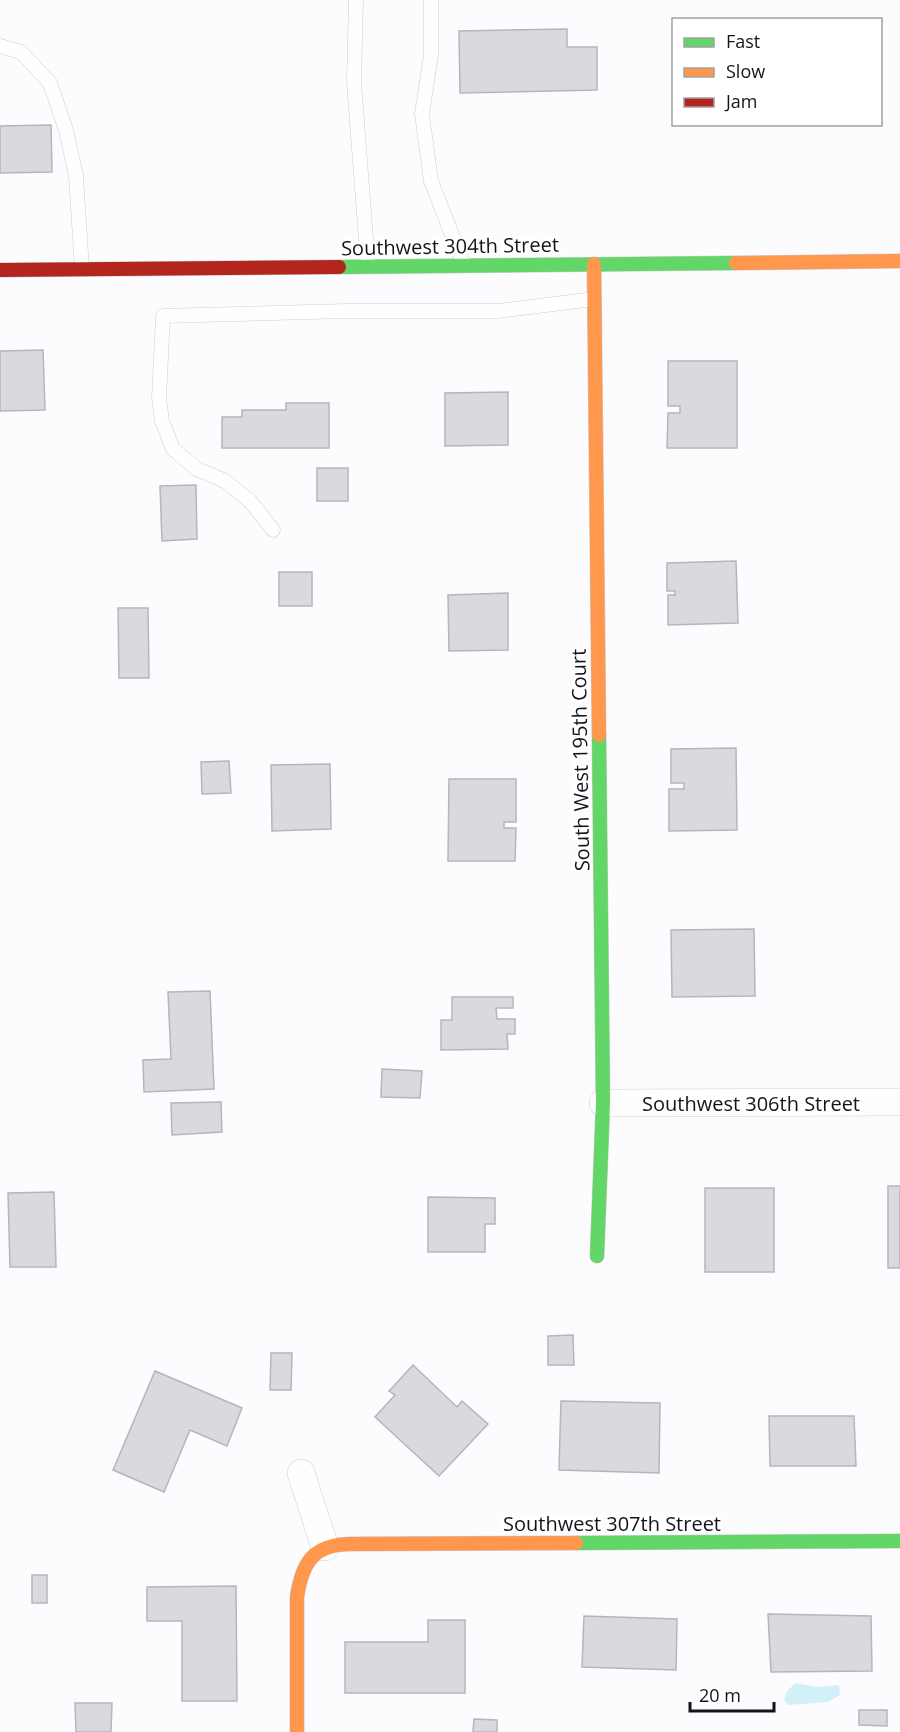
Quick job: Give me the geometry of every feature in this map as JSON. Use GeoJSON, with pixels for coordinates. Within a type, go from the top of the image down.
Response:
{"type":"FeatureCollection","features":[{"type":"Feature","properties":{"kind":"street","name":"Southwest 304th Street"},"geometry":{"type":"LineString","coordinates":[[0,270],[900,261]]}},
{"type":"Feature","properties":{"kind":"street","name":"South West 195th Court"},"geometry":{"type":"LineString","coordinates":[[594,264],[603,1103],[597,1256]]}},
{"type":"Feature","properties":{"kind":"street","name":"Southwest 306th Street"},"geometry":{"type":"LineString","coordinates":[[603,1103],[900,1102]]}},
{"type":"Feature","properties":{"kind":"street"},"geometry":{"type":"LineString","coordinates":[[297,1732],[296,1615],[300,1578],[316,1552],[326,1547],[301,1473]]}},
{"type":"Feature","properties":{"kind":"street","name":"Southwest 307th Street"},"geometry":{"type":"LineString","coordinates":[[326,1547],[370,1544],[900,1541]]}},
{"type":"Feature","properties":{"kind":"lane"},"geometry":{"type":"LineString","coordinates":[[356,0],[354,82],[368,266]]}},
{"type":"Feature","properties":{"kind":"lane"},"geometry":{"type":"LineString","coordinates":[[431,0],[430,55],[422,114],[431,181],[464,265]]}},
{"type":"Feature","properties":{"kind":"lane"},"geometry":{"type":"LineString","coordinates":[[0,46],[21,52],[50,83],[66,130],[76,176],[82,269]]}},
{"type":"Feature","properties":{"kind":"lane"},"geometry":{"type":"LineString","coordinates":[[273,530],[250,501],[225,481],[197,469],[173,449],[162,421],[159,398],[163,316],[347,311],[498,311],[594,299]]}},
{"type":"Feature","properties":{"kind":"water"},"geometry":{"type":"Polygon","coordinates":[[[796,1683],[816,1687],[839,1685],[840,1695],[828,1702],[788,1705],[784,1699],[788,1690],[796,1683]]]}},
{"type":"Feature","properties":{"kind":"building"},"geometry":{"type":"Polygon","coordinates":[[[567,29],[567,47],[597,47],[597,90],[460,93],[459,31],[567,29]]]}},
{"type":"Feature","properties":{"kind":"building"},"geometry":{"type":"Polygon","coordinates":[[[51,125],[52,172],[0,173],[0,126],[51,125]]]}},
{"type":"Feature","properties":{"kind":"building"},"geometry":{"type":"Polygon","coordinates":[[[43,350],[45,410],[0,411],[0,351],[43,350]]]}},
{"type":"Feature","properties":{"kind":"building"},"geometry":{"type":"Polygon","coordinates":[[[668,361],[737,361],[737,448],[667,448],[668,413],[680,413],[680,406],[668,406],[668,361]]]}},
{"type":"Feature","properties":{"kind":"building"},"geometry":{"type":"Polygon","coordinates":[[[508,392],[508,445],[445,446],[445,393],[508,392]]]}},
{"type":"Feature","properties":{"kind":"building"},"geometry":{"type":"Polygon","coordinates":[[[286,403],[329,403],[329,448],[222,448],[222,417],[242,417],[242,410],[286,410],[286,403]]]}},
{"type":"Feature","properties":{"kind":"building"},"geometry":{"type":"Polygon","coordinates":[[[317,468],[348,468],[348,501],[317,501],[317,468]]]}},
{"type":"Feature","properties":{"kind":"building"},"geometry":{"type":"Polygon","coordinates":[[[196,485],[197,539],[162,541],[160,486],[196,485]]]}},
{"type":"Feature","properties":{"kind":"building"},"geometry":{"type":"Polygon","coordinates":[[[736,561],[738,623],[668,625],[668,595],[675,595],[675,591],[667,591],[667,563],[736,561]]]}},
{"type":"Feature","properties":{"kind":"building"},"geometry":{"type":"Polygon","coordinates":[[[279,572],[312,572],[312,606],[279,606],[279,572]]]}},
{"type":"Feature","properties":{"kind":"building"},"geometry":{"type":"Polygon","coordinates":[[[508,593],[508,650],[449,651],[448,595],[508,593]]]}},
{"type":"Feature","properties":{"kind":"building"},"geometry":{"type":"Polygon","coordinates":[[[118,608],[148,608],[149,678],[119,678],[118,608]]]}},
{"type":"Feature","properties":{"kind":"building"},"geometry":{"type":"Polygon","coordinates":[[[736,748],[737,830],[669,831],[669,789],[684,789],[684,783],[671,783],[671,749],[736,748]]]}},
{"type":"Feature","properties":{"kind":"building"},"geometry":{"type":"Polygon","coordinates":[[[229,761],[231,793],[202,794],[201,762],[229,761]]]}},
{"type":"Feature","properties":{"kind":"building"},"geometry":{"type":"Polygon","coordinates":[[[330,764],[331,829],[272,831],[271,765],[330,764]]]}},
{"type":"Feature","properties":{"kind":"building"},"geometry":{"type":"Polygon","coordinates":[[[449,779],[516,779],[516,822],[504,822],[504,828],[516,828],[515,861],[448,861],[449,779]]]}},
{"type":"Feature","properties":{"kind":"building"},"geometry":{"type":"Polygon","coordinates":[[[754,929],[755,996],[672,997],[671,930],[754,929]]]}},
{"type":"Feature","properties":{"kind":"building"},"geometry":{"type":"Polygon","coordinates":[[[210,991],[214,1089],[144,1092],[143,1060],[171,1059],[168,992],[210,991]]]}},
{"type":"Feature","properties":{"kind":"building"},"geometry":{"type":"Polygon","coordinates":[[[452,997],[513,997],[513,1008],[496,1008],[497,1019],[515,1019],[515,1034],[507,1034],[508,1049],[441,1050],[441,1020],[452,1020],[452,997]]]}},
{"type":"Feature","properties":{"kind":"building"},"geometry":{"type":"Polygon","coordinates":[[[382,1069],[422,1071],[420,1098],[381,1097],[382,1069]]]}},
{"type":"Feature","properties":{"kind":"building"},"geometry":{"type":"Polygon","coordinates":[[[221,1102],[222,1132],[172,1135],[171,1103],[221,1102]]]}},
{"type":"Feature","properties":{"kind":"building"},"geometry":{"type":"Polygon","coordinates":[[[888,1186],[900,1186],[900,1268],[888,1268],[888,1186]]]}},
{"type":"Feature","properties":{"kind":"building"},"geometry":{"type":"Polygon","coordinates":[[[705,1188],[774,1188],[774,1272],[705,1272],[705,1188]]]}},
{"type":"Feature","properties":{"kind":"building"},"geometry":{"type":"Polygon","coordinates":[[[54,1192],[56,1267],[10,1267],[8,1193],[54,1192]]]}},
{"type":"Feature","properties":{"kind":"building"},"geometry":{"type":"Polygon","coordinates":[[[428,1197],[495,1198],[495,1224],[485,1224],[485,1252],[428,1252],[428,1197]]]}},
{"type":"Feature","properties":{"kind":"building"},"geometry":{"type":"Polygon","coordinates":[[[573,1335],[574,1365],[548,1365],[548,1336],[573,1335]]]}},
{"type":"Feature","properties":{"kind":"building"},"geometry":{"type":"Polygon","coordinates":[[[271,1353],[292,1353],[291,1390],[270,1390],[271,1353]]]}},
{"type":"Feature","properties":{"kind":"building"},"geometry":{"type":"Polygon","coordinates":[[[413,1365],[457,1407],[462,1401],[488,1424],[439,1476],[375,1417],[395,1395],[389,1391],[413,1365]]]}},
{"type":"Feature","properties":{"kind":"building"},"geometry":{"type":"Polygon","coordinates":[[[155,1371],[242,1408],[227,1446],[190,1430],[164,1492],[113,1470],[155,1371]]]}},
{"type":"Feature","properties":{"kind":"building"},"geometry":{"type":"Polygon","coordinates":[[[561,1401],[660,1403],[659,1473],[559,1470],[561,1401]]]}},
{"type":"Feature","properties":{"kind":"building"},"geometry":{"type":"Polygon","coordinates":[[[769,1416],[854,1416],[856,1466],[770,1466],[769,1416]]]}},
{"type":"Feature","properties":{"kind":"building"},"geometry":{"type":"Polygon","coordinates":[[[32,1575],[47,1575],[47,1603],[32,1603],[32,1575]]]}},
{"type":"Feature","properties":{"kind":"building"},"geometry":{"type":"Polygon","coordinates":[[[236,1586],[237,1701],[182,1701],[182,1621],[147,1621],[147,1587],[236,1586]]]}},
{"type":"Feature","properties":{"kind":"building"},"geometry":{"type":"Polygon","coordinates":[[[768,1614],[871,1616],[872,1671],[771,1672],[768,1614]]]}},
{"type":"Feature","properties":{"kind":"building"},"geometry":{"type":"Polygon","coordinates":[[[584,1616],[677,1619],[676,1670],[582,1667],[584,1616]]]}},
{"type":"Feature","properties":{"kind":"building"},"geometry":{"type":"Polygon","coordinates":[[[428,1620],[465,1620],[465,1693],[345,1693],[345,1642],[428,1642],[428,1620]]]}},
{"type":"Feature","properties":{"kind":"building"},"geometry":{"type":"Polygon","coordinates":[[[75,1703],[112,1703],[111,1732],[76,1732],[75,1703]]]}},
{"type":"Feature","properties":{"kind":"building"},"geometry":{"type":"Polygon","coordinates":[[[859,1710],[887,1710],[887,1726],[859,1725],[859,1710]]]}},
{"type":"Feature","properties":{"kind":"building"},"geometry":{"type":"Polygon","coordinates":[[[474,1719],[497,1720],[497,1732],[473,1732],[474,1719]]]}},
{"type":"Feature","properties":{"kind":"traffic: fast"},"geometry":{"type":"LineString","coordinates":[[339,267],[736,263]]}},
{"type":"Feature","properties":{"kind":"traffic: fast"},"geometry":{"type":"LineString","coordinates":[[597,1256],[603,1103],[599,735]]}},
{"type":"Feature","properties":{"kind":"traffic: fast"},"geometry":{"type":"LineString","coordinates":[[576,1543],[900,1541]]}},
{"type":"Feature","properties":{"kind":"traffic: slow"},"geometry":{"type":"LineString","coordinates":[[736,263],[900,261]]}},
{"type":"Feature","properties":{"kind":"traffic: slow"},"geometry":{"type":"LineString","coordinates":[[594,264],[599,735]]}},
{"type":"Feature","properties":{"kind":"traffic: slow"},"geometry":{"type":"LineString","coordinates":[[297,1732],[297,1597],[306,1566],[318,1552],[337,1545],[349,1544],[576,1543]]}},
{"type":"Feature","properties":{"kind":"traffic: jam"},"geometry":{"type":"LineString","coordinates":[[0,270],[339,267]]}}]}
